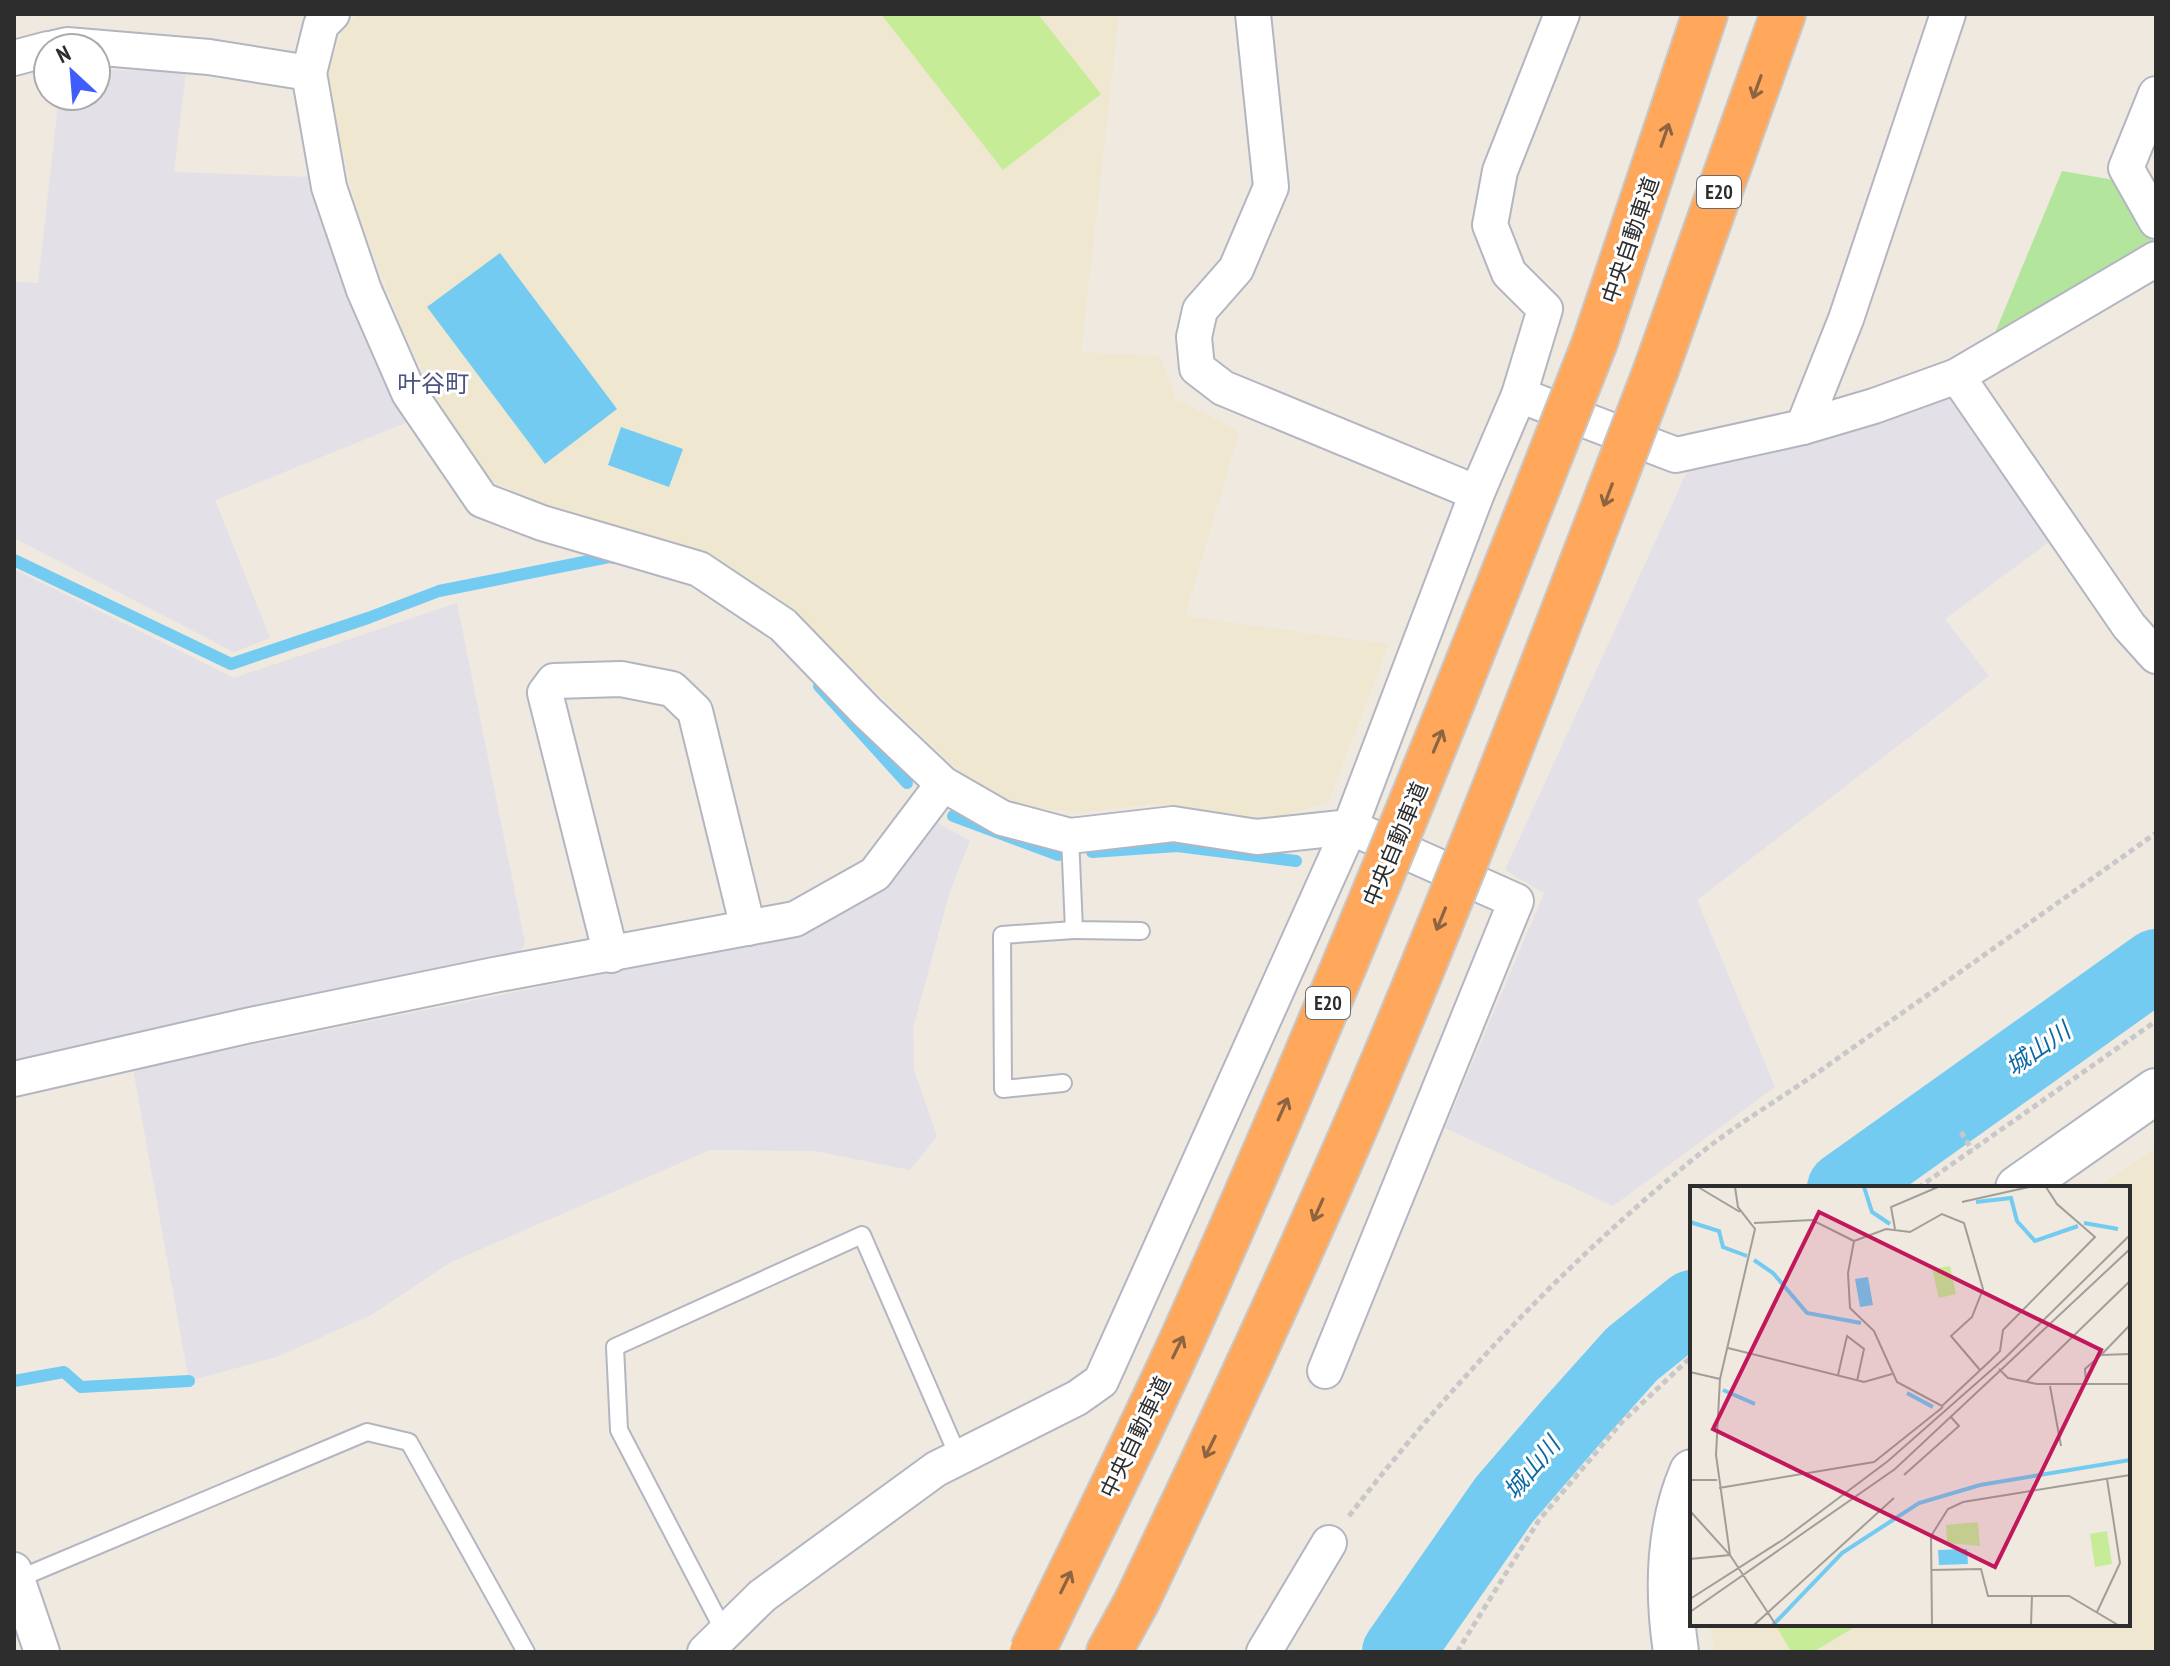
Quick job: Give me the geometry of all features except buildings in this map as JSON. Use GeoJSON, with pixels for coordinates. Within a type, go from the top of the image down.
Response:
{"type":"FeatureCollection","features":[{"type":"Feature","properties":{"kind":"highway","name":"中央自動車道"},"geometry":{"type":"LineString","coordinates":[[1032,1652],[1186,1332],[1304,1062],[1446,723],[1595,342],[1705,14]]}},
{"type":"Feature","properties":{"kind":"highway","name":"E20"},"geometry":{"type":"LineString","coordinates":[[1109,1652],[1137,1601],[1252,1361],[1372,1088],[1509,752],[1656,370],[1783,14]]}},
{"type":"Feature","properties":{"kind":"street"},"geometry":{"type":"LineString","coordinates":[[332,14],[321,25],[309,73],[329,187],[364,290],[409,393],[482,500],[542,523],[699,569],[783,625],[867,712],[943,784],[1002,818],[1070,836],[1173,824],[1257,837],[1350,827],[1516,901],[1325,1371]]}},
{"type":"Feature","properties":{"kind":"street"},"geometry":{"type":"LineString","coordinates":[[1253,14],[1271,187],[1236,269],[1200,310],[1194,337],[1197,368],[1223,388],[1477,493]]}},
{"type":"Feature","properties":{"kind":"street"},"geometry":{"type":"LineString","coordinates":[[715,1642],[762,1596],[936,1469],[1077,1398],[1101,1381],[1350,827],[1477,493],[1519,395],[1545,309],[1509,273],[1490,225],[1500,171],[1562,14]]}},
{"type":"Feature","properties":{"kind":"street"},"geometry":{"type":"LineString","coordinates":[[1803,427],[1846,319],[1948,14]]}},
{"type":"Feature","properties":{"kind":"street"},"geometry":{"type":"LineString","coordinates":[[112,49],[209,57],[309,73]]}},
{"type":"Feature","properties":{"kind":"street"},"geometry":{"type":"LineString","coordinates":[[2156,94],[2126,168],[2156,221]]}},
{"type":"Feature","properties":{"kind":"street"},"geometry":{"type":"LineString","coordinates":[[1519,395],[1676,455],[1803,427],[1957,376],[2156,259]]}},
{"type":"Feature","properties":{"kind":"street"},"geometry":{"type":"LineString","coordinates":[[1957,376],[2129,626],[2156,656]]}},
{"type":"Feature","properties":{"kind":"street"},"geometry":{"type":"LineString","coordinates":[[611,955],[545,693],[554,681],[621,679],[672,689],[695,711],[748,928]]}},
{"type":"Feature","properties":{"kind":"street"},"geometry":{"type":"LineString","coordinates":[[14,1079],[246,1026],[494,975],[795,919],[875,874],[943,784]]}},
{"type":"Feature","properties":{"kind":"street"},"geometry":{"type":"LineString","coordinates":[[2021,1186],[2156,1091]]}},
{"type":"Feature","properties":{"kind":"street"},"geometry":{"type":"LineString","coordinates":[[1676,1652],[1670,1575],[1675,1531],[1690,1477]]}},
{"type":"Feature","properties":{"kind":"street"},"geometry":{"type":"LineString","coordinates":[[1264,1652],[1329,1543]]}},
{"type":"Feature","properties":{"kind":"street"},"geometry":{"type":"LineString","coordinates":[[16,1575],[42,1652]]}},
{"type":"Feature","properties":{"kind":"lane"},"geometry":{"type":"LineString","coordinates":[[1070,836],[1074,930]]}},
{"type":"Feature","properties":{"kind":"lane"},"geometry":{"type":"LineString","coordinates":[[1063,1083],[1003,1089],[1002,935],[1074,930],[1141,931]]}},
{"type":"Feature","properties":{"kind":"lane"},"geometry":{"type":"LineString","coordinates":[[715,1642],[619,1430],[615,1347],[862,1235],[959,1458]]}},
{"type":"Feature","properties":{"kind":"lane"},"geometry":{"type":"LineString","coordinates":[[16,1575],[367,1432],[409,1442],[526,1652]]}},
{"type":"Feature","properties":{"kind":"path"},"geometry":{"type":"LineString","coordinates":[[1329,1543],[1400,1452],[1533,1306],[1612,1229],[1699,1154],[2156,833]]}},
{"type":"Feature","properties":{"kind":"path"},"geometry":{"type":"LineString","coordinates":[[1921,1186],[2156,1021]]}},
{"type":"Feature","properties":{"kind":"path"},"geometry":{"type":"LineString","coordinates":[[1961,1132],[1972,1150]]}},
{"type":"Feature","properties":{"kind":"path"},"geometry":{"type":"LineString","coordinates":[[1457,1652],[1539,1520],[1621,1423],[1690,1358]]}},
{"type":"Feature","properties":{"kind":"shaded area"},"geometry":{"type":"Polygon","coordinates":[[[358,14],[1119,14],[1081,352],[1160,356],[1175,398],[1239,432],[1185,616],[1389,644],[1328,802],[1264,822],[1155,804],[1083,812],[1025,807],[971,783],[798,616],[714,556],[592,524],[492,481],[452,429],[407,340],[360,220],[336,126],[328,71],[343,28],[358,14]]]}},
{"type":"Feature","properties":{"kind":"shaded area"},"geometry":{"type":"Polygon","coordinates":[[[112,70],[186,71],[174,172],[311,177],[393,397],[408,422],[215,500],[270,638],[234,652],[14,538],[14,282],[38,283],[57,112],[112,112],[112,70]]]}},
{"type":"Feature","properties":{"kind":"shaded area"},"geometry":{"type":"Polygon","coordinates":[[[1948,396],[2049,542],[1945,619],[1989,676],[1697,900],[1775,1087],[1613,1206],[1445,1128],[1544,893],[1505,870],[1687,472],[1835,433],[1948,396]]]}},
{"type":"Feature","properties":{"kind":"shaded area"},"geometry":{"type":"Polygon","coordinates":[[[14,569],[234,678],[457,603],[525,942],[520,954],[14,1061],[14,569]]]}},
{"type":"Feature","properties":{"kind":"shaded area"},"geometry":{"type":"Polygon","coordinates":[[[934,821],[970,841],[950,891],[913,1028],[914,1070],[937,1136],[910,1170],[815,1151],[710,1150],[451,1262],[371,1315],[279,1356],[189,1381],[133,1069],[779,939],[859,903],[893,876],[934,821]]]}},
{"type":"Feature","properties":{"kind":"shaded area"},"geometry":{"type":"Polygon","coordinates":[[[2156,1147],[2156,1652],[1715,1652],[1709,1626],[2130,1626],[2130,1186],[2100,1186],[2156,1147]]]}},
{"type":"Feature","properties":{"kind":"green space"},"geometry":{"type":"Polygon","coordinates":[[[881,14],[1038,14],[1101,94],[1003,170],[881,14]]]}},
{"type":"Feature","properties":{"kind":"green space"},"geometry":{"type":"Polygon","coordinates":[[[2062,171],[2114,180],[2156,247],[1992,340],[2062,171]]]}},
{"type":"Feature","properties":{"kind":"green space"},"geometry":{"type":"Polygon","coordinates":[[[1776,1626],[1857,1626],[1813,1652],[1791,1652],[1776,1626]]]}},
{"type":"Feature","properties":{"kind":"water"},"geometry":{"type":"Polygon","coordinates":[[[500,253],[617,409],[545,464],[427,307],[500,253]]]}},
{"type":"Feature","properties":{"kind":"water"},"geometry":{"type":"Polygon","coordinates":[[[621,427],[683,449],[669,487],[608,465],[621,427]]]}},
{"type":"Feature","properties":{"kind":"waterway"},"geometry":{"type":"LineString","coordinates":[[14,560],[231,664],[439,591],[615,558]]}},
{"type":"Feature","properties":{"kind":"waterway"},"geometry":{"type":"LineString","coordinates":[[819,686],[907,783]]}},
{"type":"Feature","properties":{"kind":"waterway"},"geometry":{"type":"LineString","coordinates":[[953,816],[1058,855]]}},
{"type":"Feature","properties":{"kind":"waterway"},"geometry":{"type":"LineString","coordinates":[[1092,852],[1177,846],[1296,861]]}},
{"type":"Feature","properties":{"kind":"waterway","name":"城山川"},"geometry":{"type":"LineString","coordinates":[[1846,1186],[2156,965]]}},
{"type":"Feature","properties":{"kind":"waterway","name":"城山川"},"geometry":{"type":"LineString","coordinates":[[1398,1652],[1504,1500],[1632,1354],[1690,1308]]}},
{"type":"Feature","properties":{"kind":"waterway"},"geometry":{"type":"LineString","coordinates":[[14,1381],[64,1372],[81,1387],[189,1381]]}},
{"type":"Feature","properties":{"kind":"district","name":"叶谷町"},"geometry":{"type":"Point","coordinates":[433,384]}}]}
